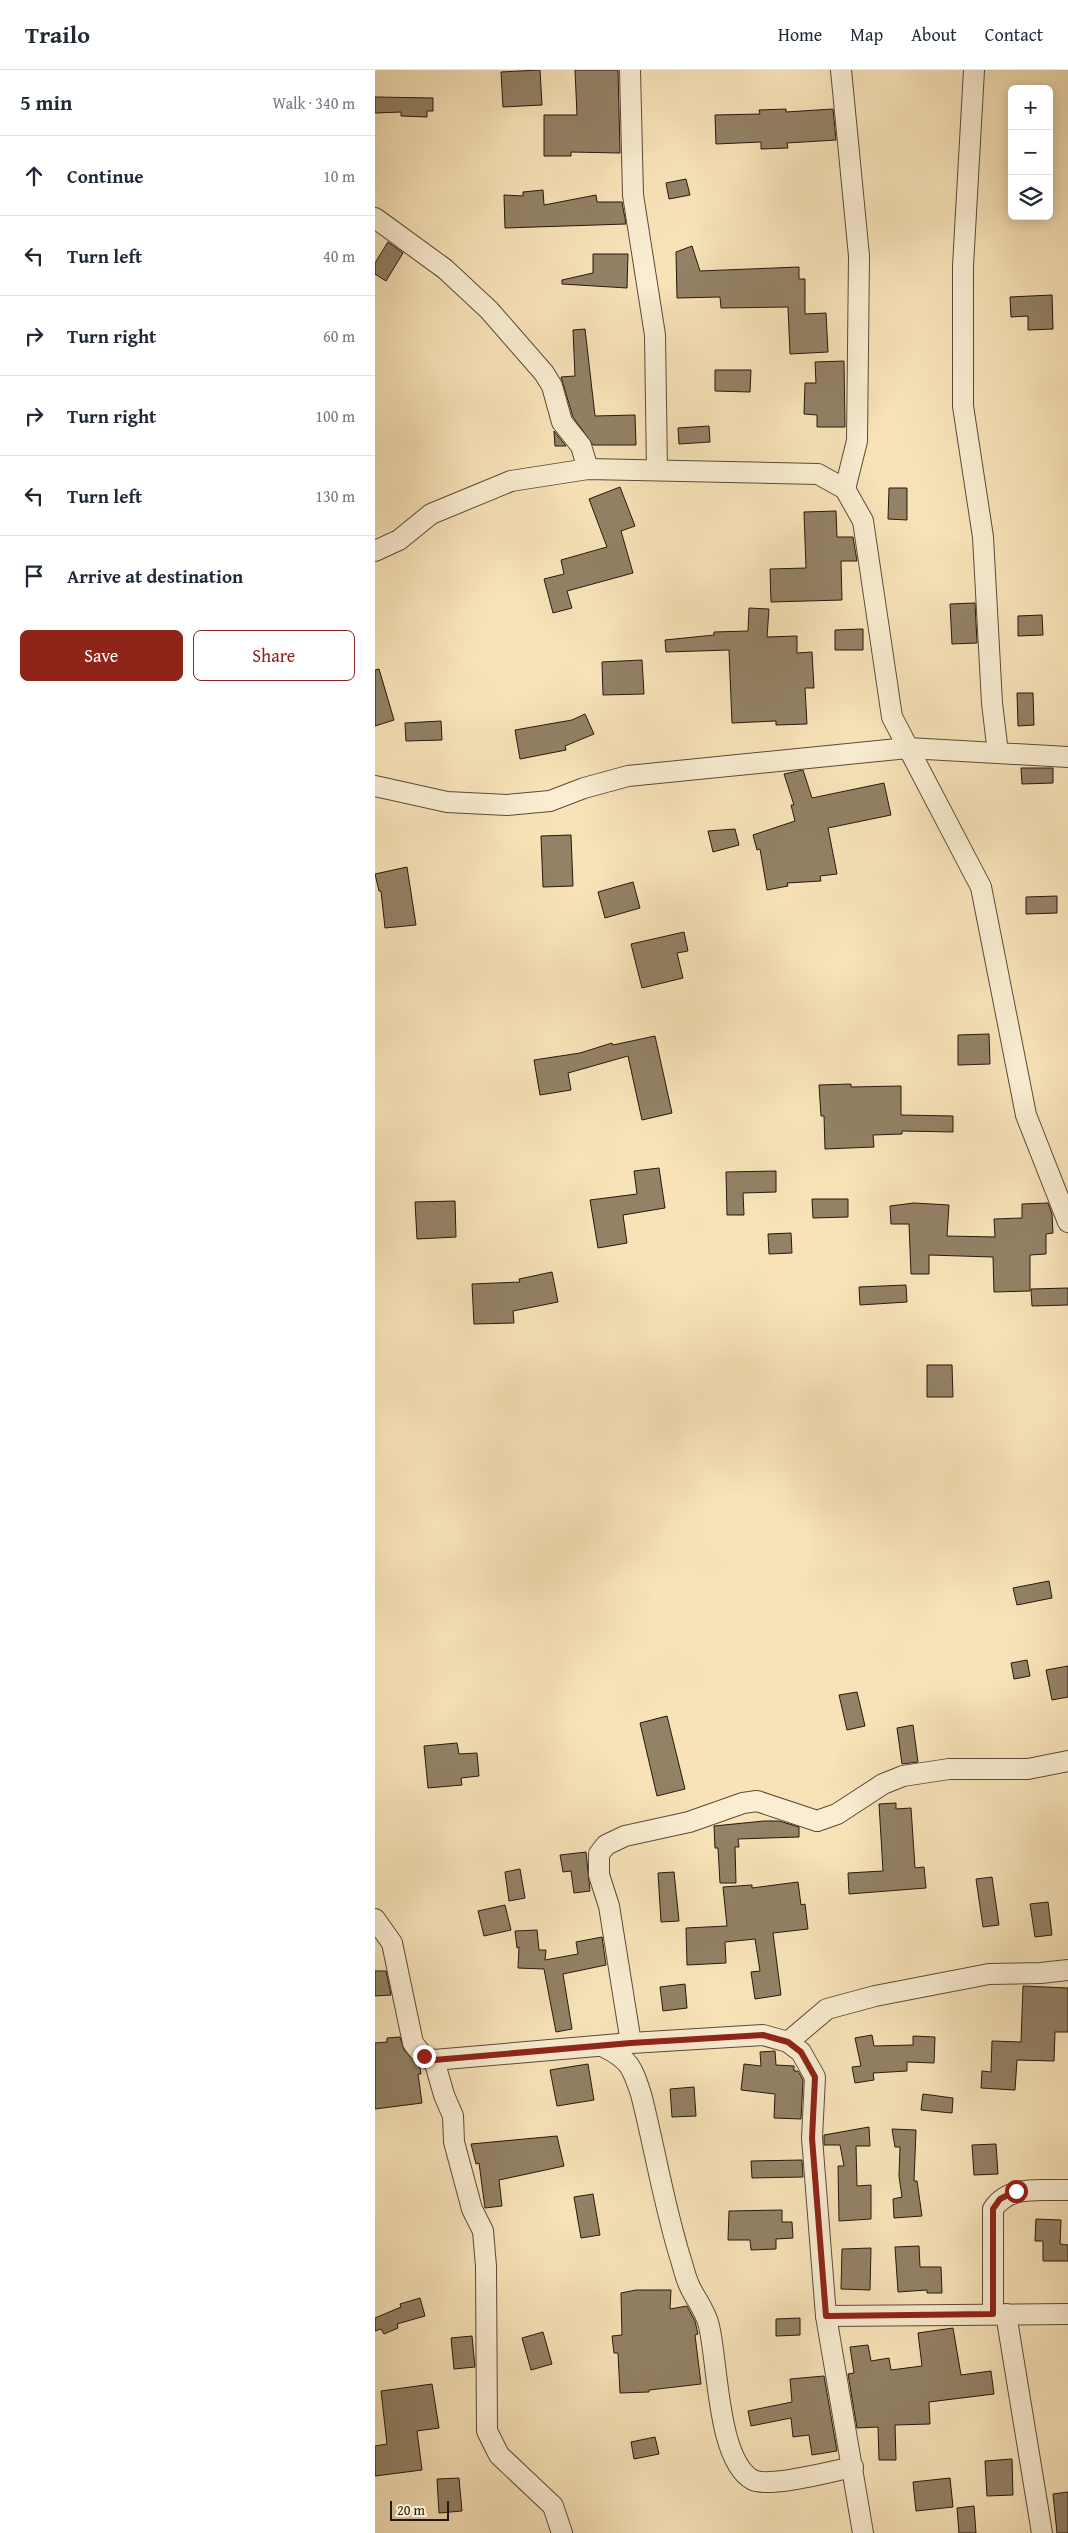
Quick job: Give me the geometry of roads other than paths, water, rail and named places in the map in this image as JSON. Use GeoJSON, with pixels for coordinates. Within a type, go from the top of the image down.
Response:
{"type":"FeatureCollection","features":[{"type":"Feature","properties":{"kind":"street"},"geometry":{"type":"LineString","coordinates":[[630,70],[633,195],[655,335],[657,470]]}},
{"type":"Feature","properties":{"kind":"street"},"geometry":{"type":"LineString","coordinates":[[841,70],[859,256],[857,441],[845,489]]}},
{"type":"Feature","properties":{"kind":"street"},"geometry":{"type":"LineString","coordinates":[[974,70],[963,266],[963,406],[983,537],[998,753]]}},
{"type":"Feature","properties":{"kind":"street"},"geometry":{"type":"LineString","coordinates":[[375,218],[452,275],[489,310],[544,373],[552,386],[562,422],[581,446],[588,469]]}},
{"type":"Feature","properties":{"kind":"street"},"geometry":{"type":"LineString","coordinates":[[375,551],[399,540],[431,514],[511,481],[588,469],[818,474],[845,489],[863,521],[892,718],[981,887],[1026,1114],[1068,1222]]}},
{"type":"Feature","properties":{"kind":"street"},"geometry":{"type":"LineString","coordinates":[[375,786],[447,802],[507,805],[550,801],[584,788],[628,776],[908,748],[1068,757]]}},
{"type":"Feature","properties":{"kind":"street"},"geometry":{"type":"LineString","coordinates":[[631,2043],[609,1906],[599,1874],[599,1854],[606,1845],[625,1836],[689,1822],[743,1803],[757,1801],[817,1821],[837,1814],[883,1784],[903,1776],[949,1769],[1028,1769],[1068,1761]]}},
{"type":"Feature","properties":{"kind":"street"},"geometry":{"type":"LineString","coordinates":[[375,1919],[392,1943],[413,2043],[424,2056],[434,2060],[631,2043],[763,2035],[788,2042],[801,2052],[815,2077],[812,2138],[826,2316],[863,2533]]}},
{"type":"Feature","properties":{"kind":"street"},"geometry":{"type":"LineString","coordinates":[[788,2042],[827,2009],[875,1996],[989,1974],[1041,1973],[1068,1970]]}},
{"type":"Feature","properties":{"kind":"street"},"geometry":{"type":"LineString","coordinates":[[604,2046],[621,2055],[633,2070],[641,2094],[680,2257],[690,2287],[703,2310],[709,2326],[723,2426],[740,2466],[752,2479],[767,2484],[853,2467]]}},
{"type":"Feature","properties":{"kind":"street"},"geometry":{"type":"LineString","coordinates":[[434,2060],[444,2095],[453,2116],[454,2142],[472,2209],[483,2231],[486,2266],[487,2431],[499,2454],[553,2506],[563,2533]]}},
{"type":"Feature","properties":{"kind":"street"},"geometry":{"type":"LineString","coordinates":[[1042,2533],[999,2314],[993,2209],[1000,2199],[1016,2191],[1068,2190]]}},
{"type":"Feature","properties":{"kind":"street"},"geometry":{"type":"LineString","coordinates":[[826,2316],[1068,2314]]}}]}
